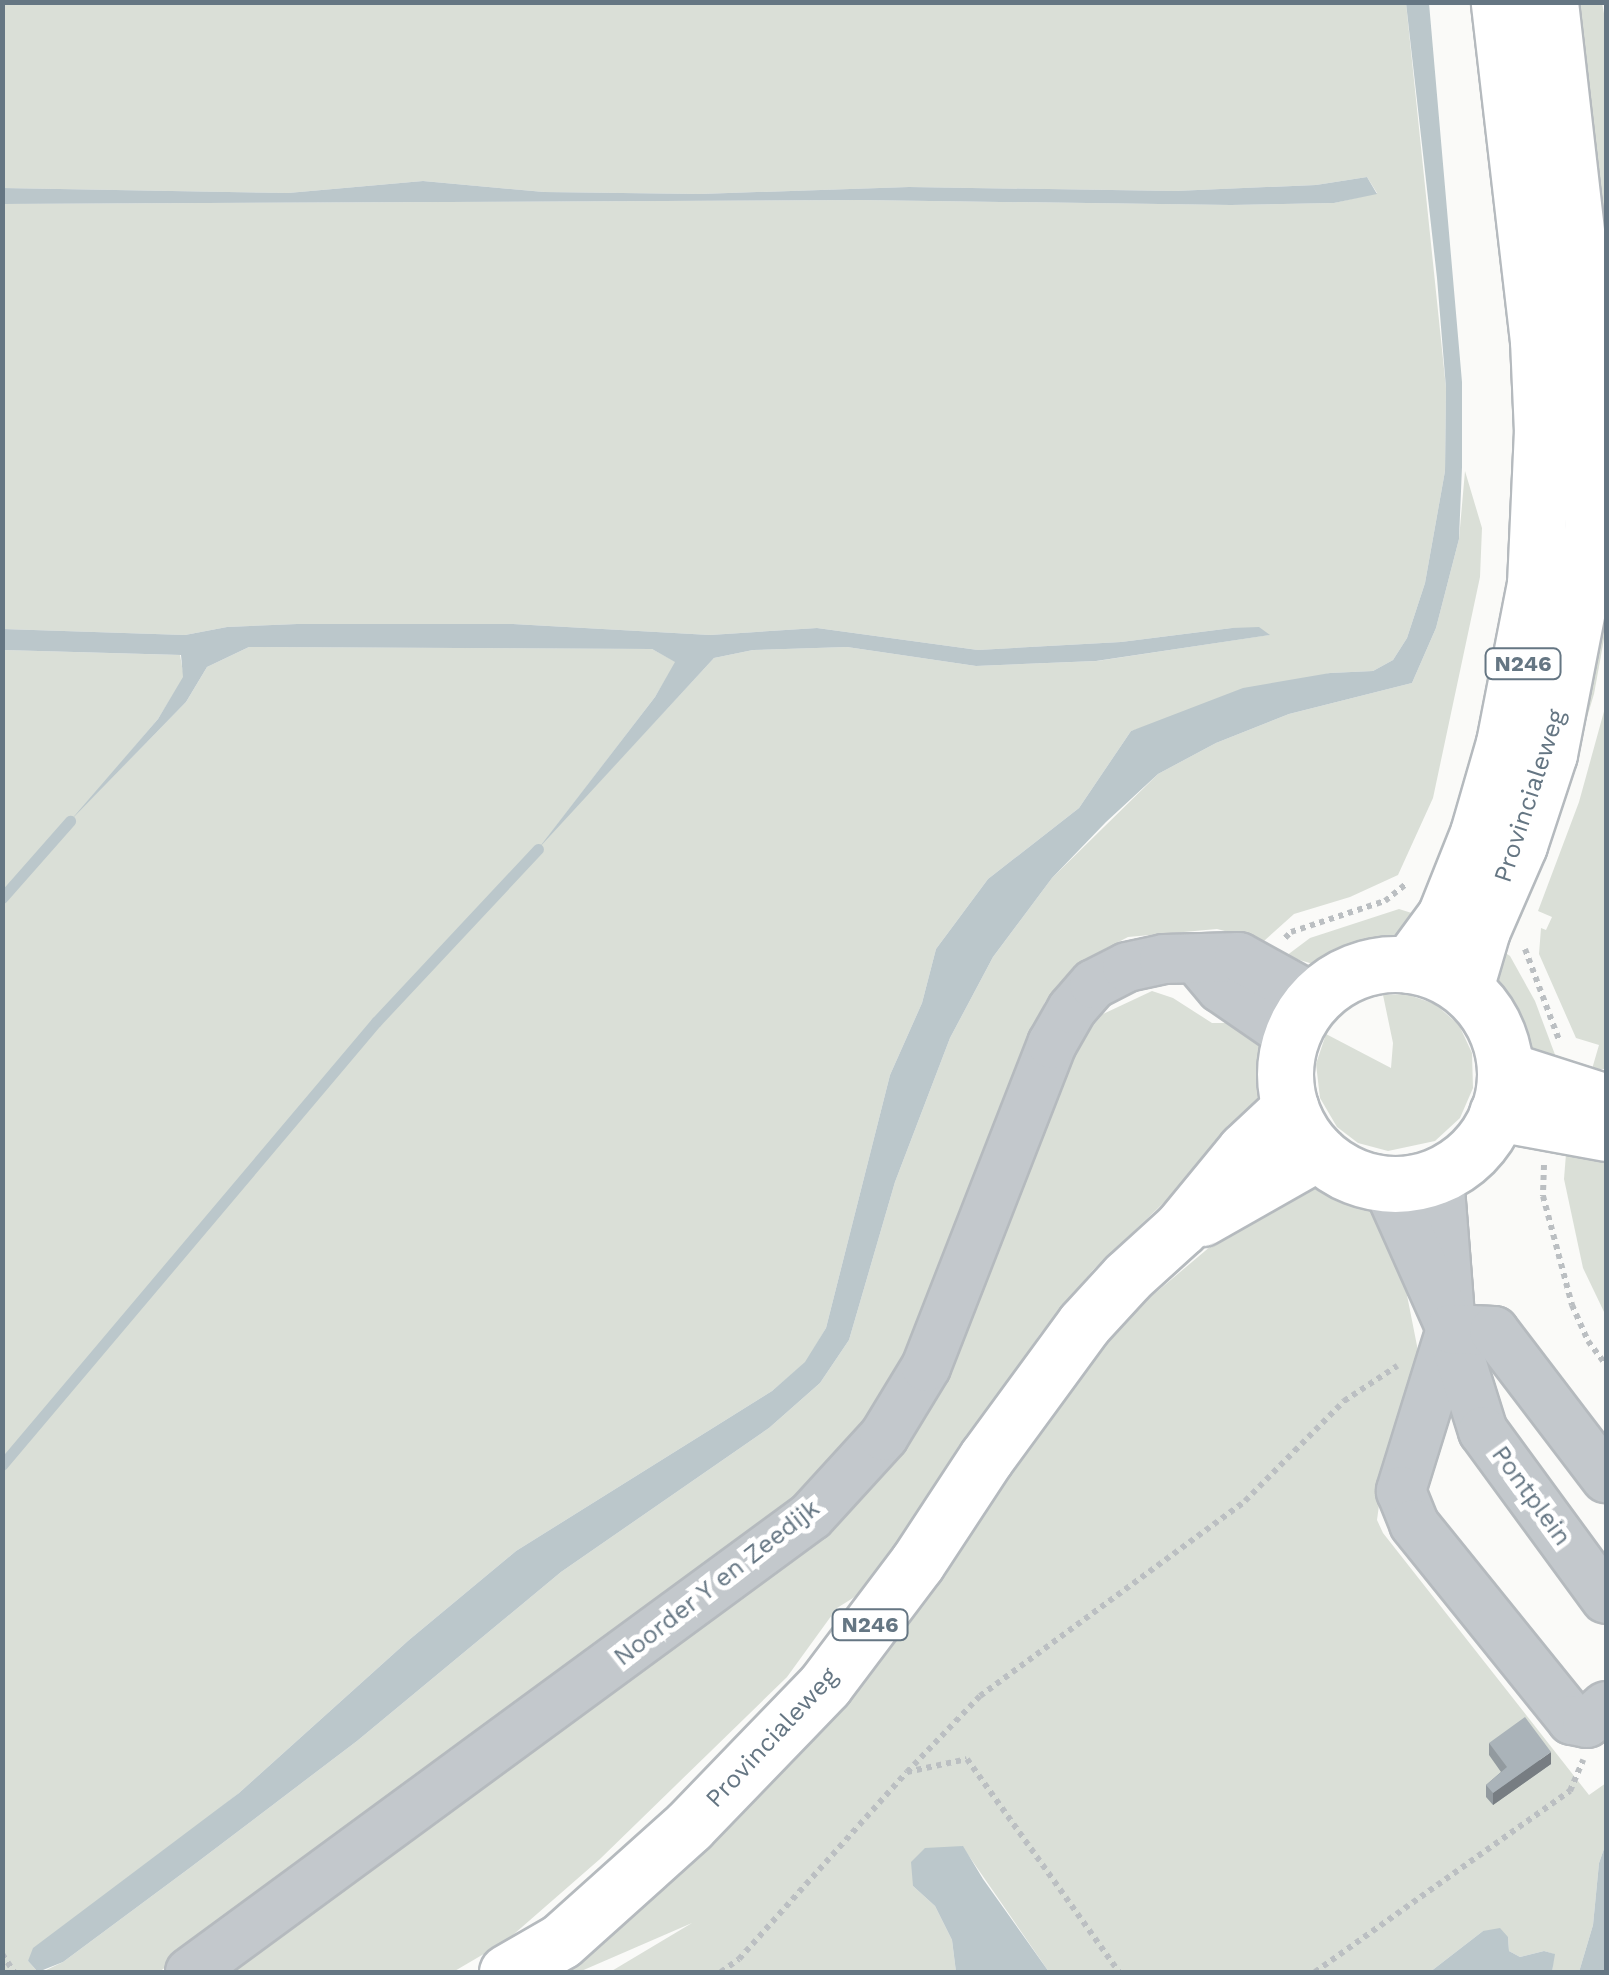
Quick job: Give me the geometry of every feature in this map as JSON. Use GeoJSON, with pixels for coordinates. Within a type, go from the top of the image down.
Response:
{"type":"FeatureCollection","features":[{"type":"Feature","properties":{"kind":"main road","name":"Provincialeweg"},"geometry":{"type":"LineString","coordinates":[[1409,965],[1445,916],[1478,833],[1526,650],[1540,523],[1538,340],[1499,2]]}},
{"type":"Feature","properties":{"kind":"main road","name":"Provincialeweg"},"geometry":{"type":"LineString","coordinates":[[1465,988],[1482,930],[1519,845],[1549,754],[1571,657],[1592,532],[1598,335],[1550,2]]}},
{"type":"Feature","properties":{"kind":"main road"},"geometry":{"type":"LineString","coordinates":[[1409,965],[1438,972],[1465,988],[1485,1010],[1500,1037],[1502,1092],[1480,1144],[1413,1180],[1352,1176],[1304,1130],[1285,1076],[1303,1018],[1339,980],[1367,967],[1409,965]]}},
{"type":"Feature","properties":{"kind":"main road"},"geometry":{"type":"LineString","coordinates":[[1502,1092],[1606,1101]]}},
{"type":"Feature","properties":{"kind":"main road"},"geometry":{"type":"LineString","coordinates":[[1502,1092],[1606,1133]]}},
{"type":"Feature","properties":{"kind":"main road","name":"Provincialeweg"},"geometry":{"type":"LineString","coordinates":[[506,1972],[561,1941],[660,1852],[824,1686],[917,1563],[1056,1360],[1126,1277],[1304,1130]]}},
{"type":"Feature","properties":{"kind":"street"},"geometry":{"type":"LineString","coordinates":[[1538,340],[1598,335]]}},
{"type":"Feature","properties":{"kind":"street","name":"Noorder Y en Zeedijk"},"geometry":{"type":"LineString","coordinates":[[190,1972],[811,1516],[884,1436],[926,1367],[1052,1044],[1072,1009],[1094,984],[1127,967],[1164,960],[1239,958],[1264,971],[1303,1018]]}},
{"type":"Feature","properties":{"kind":"street"},"geometry":{"type":"LineString","coordinates":[[1199,962],[1221,988],[1303,1018]]}},
{"type":"Feature","properties":{"kind":"street","name":"Pontplein"},"geometry":{"type":"LineString","coordinates":[[1413,1180],[1451,1330],[1483,1432],[1606,1598]]}},
{"type":"Feature","properties":{"kind":"street"},"geometry":{"type":"LineString","coordinates":[[1606,1478],[1494,1331],[1451,1330],[1402,1491],[1414,1524],[1572,1720],[1587,1723],[1606,1706]]}},
{"type":"Feature","properties":{"kind":"path"},"geometry":{"type":"LineString","coordinates":[[1264,971],[1291,932],[1368,908],[1400,893]]}},
{"type":"Feature","properties":{"kind":"path"},"geometry":{"type":"LineString","coordinates":[[722,1972],[739,1960],[980,1696],[1245,1501],[1344,1401],[1451,1330]]}},
{"type":"Feature","properties":{"kind":"path"},"geometry":{"type":"LineString","coordinates":[[1315,1972],[1570,1791],[1585,1756]]}},
{"type":"Feature","properties":{"kind":"path"},"geometry":{"type":"LineString","coordinates":[[907,1772],[967,1759],[1118,1972]]}},
{"type":"Feature","properties":{"kind":"path"},"geometry":{"type":"LineString","coordinates":[[2,1954],[14,1972]]}},
{"type":"Feature","properties":{"kind":"shaded area"},"geometry":{"type":"Polygon","coordinates":[[[3,3],[1406,3],[1446,388],[1445,471],[1425,583],[1407,638],[1393,660],[1373,671],[1330,673],[1131,731],[1079,808],[988,879],[936,949],[922,1003],[890,1075],[826,1328],[806,1362],[772,1391],[516,1551],[409,1640],[239,1793],[28,1961],[38,1972],[2,1972],[3,650],[180,655],[184,677],[158,719],[86,804],[186,702],[207,667],[249,647],[652,649],[676,662],[655,697],[547,838],[714,658],[753,650],[847,647],[976,666],[1097,661],[1269,635],[1232,628],[1121,642],[978,650],[817,628],[710,635],[513,624],[297,624],[227,627],[185,635],[3,629],[3,204],[860,200],[1231,205],[1334,203],[1377,193],[1367,177],[1316,185],[1175,191],[909,187],[700,194],[544,192],[423,181],[288,193],[3,188],[3,3]]]}},
{"type":"Feature","properties":{"kind":"shaded area"},"geometry":{"type":"Polygon","coordinates":[[[1406,3],[1429,3],[1462,382],[1459,539],[1436,628],[1412,683],[1289,714],[1216,743],[1158,774],[1106,822],[1052,878],[993,957],[950,1038],[895,1182],[849,1340],[820,1383],[769,1428],[561,1572],[357,1741],[191,1867],[63,1962],[38,1972],[28,1961],[33,1948],[239,1793],[409,1640],[516,1551],[772,1391],[805,1362],[826,1328],[890,1075],[922,1003],[936,949],[988,879],[1079,808],[1131,731],[1243,688],[1330,673],[1373,671],[1393,660],[1407,638],[1425,583],[1445,471],[1446,388],[1437,278],[1406,3]]]}},
{"type":"Feature","properties":{"kind":"shaded area"},"geometry":{"type":"Polygon","coordinates":[[[1566,3],[1602,3],[1606,24],[1606,267],[1566,3]]]}},
{"type":"Feature","properties":{"kind":"shaded area"},"geometry":{"type":"Polygon","coordinates":[[[1367,177],[1377,194],[1334,203],[860,200],[2,204],[3,188],[288,193],[423,181],[544,192],[700,194],[909,187],[1175,191],[1316,185],[1367,177]]]}},
{"type":"Feature","properties":{"kind":"shaded area"},"geometry":{"type":"Polygon","coordinates":[[[1465,471],[1482,528],[1480,577],[1433,798],[1398,875],[1350,897],[1294,914],[1264,941],[1217,929],[1128,937],[1075,965],[1045,1002],[997,1119],[939,1285],[882,1395],[840,1456],[771,1521],[159,1972],[42,1972],[63,1962],[191,1867],[357,1741],[561,1572],[769,1428],[820,1383],[849,1340],[895,1182],[950,1038],[993,957],[1052,878],[1158,774],[1216,743],[1289,714],[1412,683],[1436,628],[1459,539],[1465,471]]]}},
{"type":"Feature","properties":{"kind":"shaded area"},"geometry":{"type":"Polygon","coordinates":[[[1606,501],[1606,628],[1594,694],[1545,858],[1521,917],[1508,928],[1606,501]]]}},
{"type":"Feature","properties":{"kind":"shaded area"},"geometry":{"type":"Polygon","coordinates":[[[513,624],[710,635],[817,628],[978,650],[1121,642],[1232,628],[1259,627],[1270,635],[1096,661],[976,666],[847,647],[753,650],[714,658],[538,849],[655,697],[675,662],[652,649],[249,647],[207,667],[186,702],[70,821],[158,719],[183,677],[181,655],[3,650],[3,629],[185,635],[227,627],[513,624]]]}},
{"type":"Feature","properties":{"kind":"shaded area"},"geometry":{"type":"Polygon","coordinates":[[[1606,704],[1606,1069],[1592,1069],[1599,1045],[1576,1038],[1539,954],[1541,928],[1546,930],[1552,917],[1538,911],[1579,802],[1606,704]]]}},
{"type":"Feature","properties":{"kind":"shaded area"},"geometry":{"type":"Polygon","coordinates":[[[1399,909],[1421,916],[1387,943],[1313,964],[1286,956],[1310,938],[1399,909]]]}},
{"type":"Feature","properties":{"kind":"shaded area"},"geometry":{"type":"Polygon","coordinates":[[[1501,950],[1510,956],[1535,1001],[1557,1060],[1537,1056],[1519,1035],[1493,979],[1501,950]]]}},
{"type":"Feature","properties":{"kind":"shaded area"},"geometry":{"type":"Polygon","coordinates":[[[1152,991],[1173,998],[1212,1023],[1236,1023],[1258,1038],[1264,1090],[1256,1115],[1093,1270],[1040,1334],[869,1588],[837,1608],[787,1677],[600,1859],[506,1941],[453,1972],[226,1972],[703,1613],[946,1372],[978,1302],[1062,1072],[1080,1041],[1103,1014],[1152,991]]]}},
{"type":"Feature","properties":{"kind":"shaded area"},"geometry":{"type":"Polygon","coordinates":[[[1406,994],[1435,1004],[1459,1025],[1472,1053],[1473,1088],[1460,1118],[1435,1141],[1388,1151],[1358,1143],[1337,1127],[1320,1098],[1316,1064],[1326,1034],[1391,1068],[1393,1043],[1383,995],[1406,994]]]}},
{"type":"Feature","properties":{"kind":"shaded area"},"geometry":{"type":"Polygon","coordinates":[[[1566,1154],[1606,1160],[1606,1316],[1583,1268],[1564,1179],[1566,1154]]]}},
{"type":"Feature","properties":{"kind":"shaded area"},"geometry":{"type":"Polygon","coordinates":[[[1315,1187],[1362,1202],[1394,1239],[1420,1361],[1380,1498],[1377,1520],[1383,1533],[1589,1795],[1606,1783],[1606,1843],[1599,1863],[1593,1925],[1579,1972],[1552,1972],[1554,1954],[1544,1951],[1520,1957],[1509,1951],[1508,1937],[1483,1931],[1430,1972],[1049,1972],[962,1846],[913,1886],[935,1906],[952,1940],[956,1972],[610,1972],[692,1923],[579,1972],[565,1972],[627,1917],[1096,1343],[1237,1224],[1293,1192],[1315,1187]]]}},
{"type":"Feature","properties":{"kind":"shaded area"},"geometry":{"type":"Polygon","coordinates":[[[1606,1843],[1606,1972],[1579,1972],[1593,1925],[1599,1863],[1606,1843]]]}},
{"type":"Feature","properties":{"kind":"shaded area"},"geometry":{"type":"Polygon","coordinates":[[[963,1846],[1049,1972],[956,1972],[952,1940],[935,1906],[913,1886],[911,1862],[925,1848],[963,1846]]]}},
{"type":"Feature","properties":{"kind":"shaded area"},"geometry":{"type":"Polygon","coordinates":[[[1500,1928],[1508,1937],[1509,1951],[1520,1957],[1544,1951],[1555,1954],[1552,1972],[1430,1972],[1483,1931],[1500,1928]]]}},
{"type":"Feature","properties":{"kind":"building"},"geometry":{"type":"Polygon","coordinates":[[[1525,1717],[1551,1752],[1493,1793],[1486,1785],[1507,1767],[1489,1743],[1525,1717]]]}},
{"type":"Feature","properties":{"kind":"waterway"},"geometry":{"type":"LineString","coordinates":[[2,898],[70,821]]}},
{"type":"Feature","properties":{"kind":"waterway"},"geometry":{"type":"LineString","coordinates":[[2,1465],[376,1022],[538,849]]}}]}
